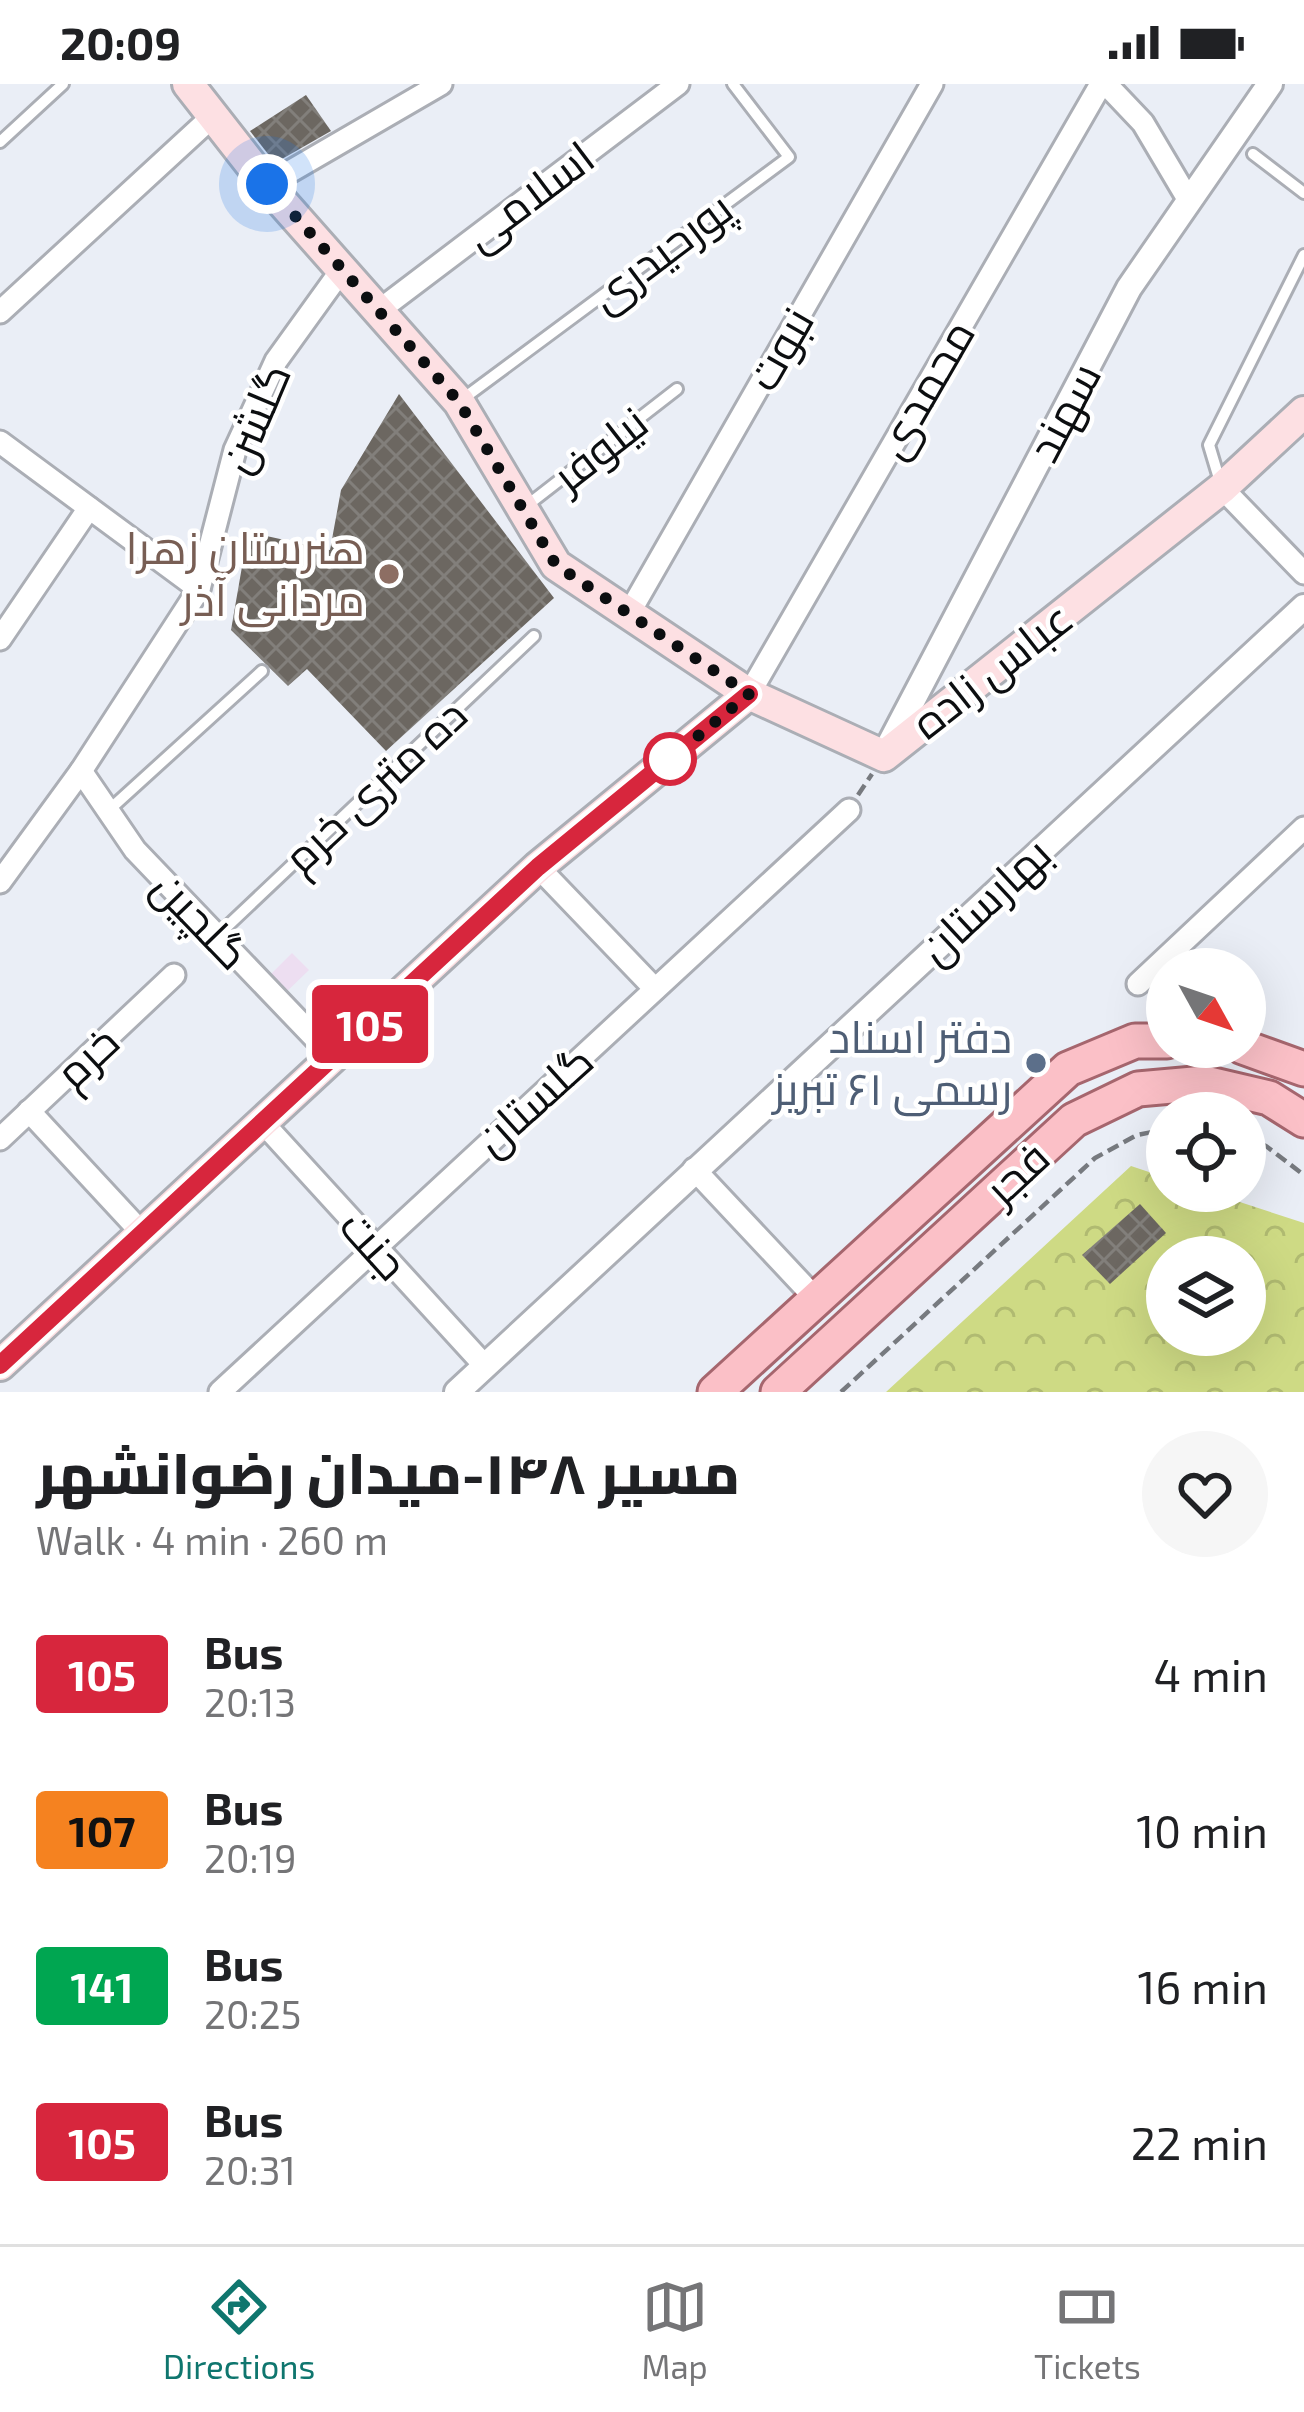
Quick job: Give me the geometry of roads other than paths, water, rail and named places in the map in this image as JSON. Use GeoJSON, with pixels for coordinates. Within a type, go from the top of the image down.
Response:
{"type":"FeatureCollection","features":[{"type":"Feature","properties":{"kind":"main road","name":"عباس زاده"},"geometry":{"type":"LineString","coordinates":[[188,84],[267,184],[459,402],[556,565],[749,694],[884,755],[1222,488],[1304,412]]}},
{"type":"Feature","properties":{"kind":"main road"},"geometry":{"type":"LineString","coordinates":[[0,1365],[538,867],[749,694]]}},
{"type":"Feature","properties":{"kind":"main road","name":"فجر"},"geometry":{"type":"LineString","coordinates":[[715,1392],[1068,1069],[1135,1041],[1146,1041]]}},
{"type":"Feature","properties":{"kind":"main road"},"geometry":{"type":"LineString","coordinates":[[1266,1055],[1304,1069]]}},
{"type":"Feature","properties":{"kind":"main road","name":"فجر"},"geometry":{"type":"LineString","coordinates":[[778,1392],[1074,1120],[1138,1089],[1204,1083],[1269,1098],[1304,1120]]}},
{"type":"Feature","properties":{"kind":"main road"},"geometry":{"type":"LineString","coordinates":[[816,1299],[846,1330]]}},
{"type":"Feature","properties":{"kind":"street"},"geometry":{"type":"LineString","coordinates":[[267,184],[441,84]]}},
{"type":"Feature","properties":{"kind":"street","name":"اسلامی"},"geometry":{"type":"LineString","coordinates":[[380,309],[678,84]]}},
{"type":"Feature","properties":{"kind":"street","name":"نبوت"},"geometry":{"type":"LineString","coordinates":[[628,615],[932,84]]}},
{"type":"Feature","properties":{"kind":"street"},"geometry":{"type":"LineString","coordinates":[[1104,84],[1143,124],[1188,199]]}},
{"type":"Feature","properties":{"kind":"street","name":"محمدی"},"geometry":{"type":"LineString","coordinates":[[749,694],[1104,84]]}},
{"type":"Feature","properties":{"kind":"street","name":"سهند"},"geometry":{"type":"LineString","coordinates":[[884,755],[1129,288],[1270,84]]}},
{"type":"Feature","properties":{"kind":"street"},"geometry":{"type":"LineString","coordinates":[[0,312],[213,116]]}},
{"type":"Feature","properties":{"kind":"street","name":"گلشن"},"geometry":{"type":"LineString","coordinates":[[0,882],[81,771],[199,589],[235,450],[276,361],[343,268]]}},
{"type":"Feature","properties":{"kind":"street"},"geometry":{"type":"LineString","coordinates":[[0,442],[199,589]]}},
{"type":"Feature","properties":{"kind":"street"},"geometry":{"type":"LineString","coordinates":[[1222,488],[1304,573]]}},
{"type":"Feature","properties":{"kind":"street"},"geometry":{"type":"LineString","coordinates":[[0,639],[89,508]]}},
{"type":"Feature","properties":{"kind":"street","name":"بهارستان"},"geometry":{"type":"LineString","coordinates":[[457,1392],[1304,607]]}},
{"type":"Feature","properties":{"kind":"street","name":"گلچین"},"geometry":{"type":"LineString","coordinates":[[81,771],[106,812],[216,936],[334,1058]]}},
{"type":"Feature","properties":{"kind":"street","name":"گلستان"},"geometry":{"type":"LineString","coordinates":[[220,1392],[849,810]]}},
{"type":"Feature","properties":{"kind":"street"},"geometry":{"type":"LineString","coordinates":[[1138,984],[1304,828]]}},
{"type":"Feature","properties":{"kind":"street"},"geometry":{"type":"LineString","coordinates":[[538,867],[656,989]]}},
{"type":"Feature","properties":{"kind":"street","name":"خرم"},"geometry":{"type":"LineString","coordinates":[[0,1139],[174,975]]}},
{"type":"Feature","properties":{"kind":"street"},"geometry":{"type":"LineString","coordinates":[[29,1111],[143,1234]]}},
{"type":"Feature","properties":{"kind":"street","name":"جنت"},"geometry":{"type":"LineString","coordinates":[[264,1124],[485,1366]]}},
{"type":"Feature","properties":{"kind":"street"},"geometry":{"type":"LineString","coordinates":[[694,1169],[816,1299]]}},
{"type":"Feature","properties":{"kind":"lane"},"geometry":{"type":"LineString","coordinates":[[0,142],[63,84]]}},
{"type":"Feature","properties":{"kind":"lane","name":"پورحیدری"},"geometry":{"type":"LineString","coordinates":[[459,402],[789,157],[733,84]]}},
{"type":"Feature","properties":{"kind":"lane"},"geometry":{"type":"LineString","coordinates":[[1252,154],[1304,193]]}},
{"type":"Feature","properties":{"kind":"lane"},"geometry":{"type":"LineString","coordinates":[[1222,488],[1209,445],[1304,255]]}},
{"type":"Feature","properties":{"kind":"lane","name":"نیلوفر"},"geometry":{"type":"LineString","coordinates":[[522,509],[677,389]]}},
{"type":"Feature","properties":{"kind":"lane","name":"ده متری خرم"},"geometry":{"type":"LineString","coordinates":[[216,936],[534,636]]}},
{"type":"Feature","properties":{"kind":"lane"},"geometry":{"type":"LineString","coordinates":[[106,812],[262,671]]}},
{"type":"Feature","properties":{"kind":"place","name":"هنرستان زهرا مردانی آذر"},"geometry":{"type":"Point","coordinates":[389,574]}},
{"type":"Feature","properties":{"kind":"place","name":"دفتر اسناد رسمی ۶۱ تبریز"},"geometry":{"type":"Point","coordinates":[1036,1063]}}]}
